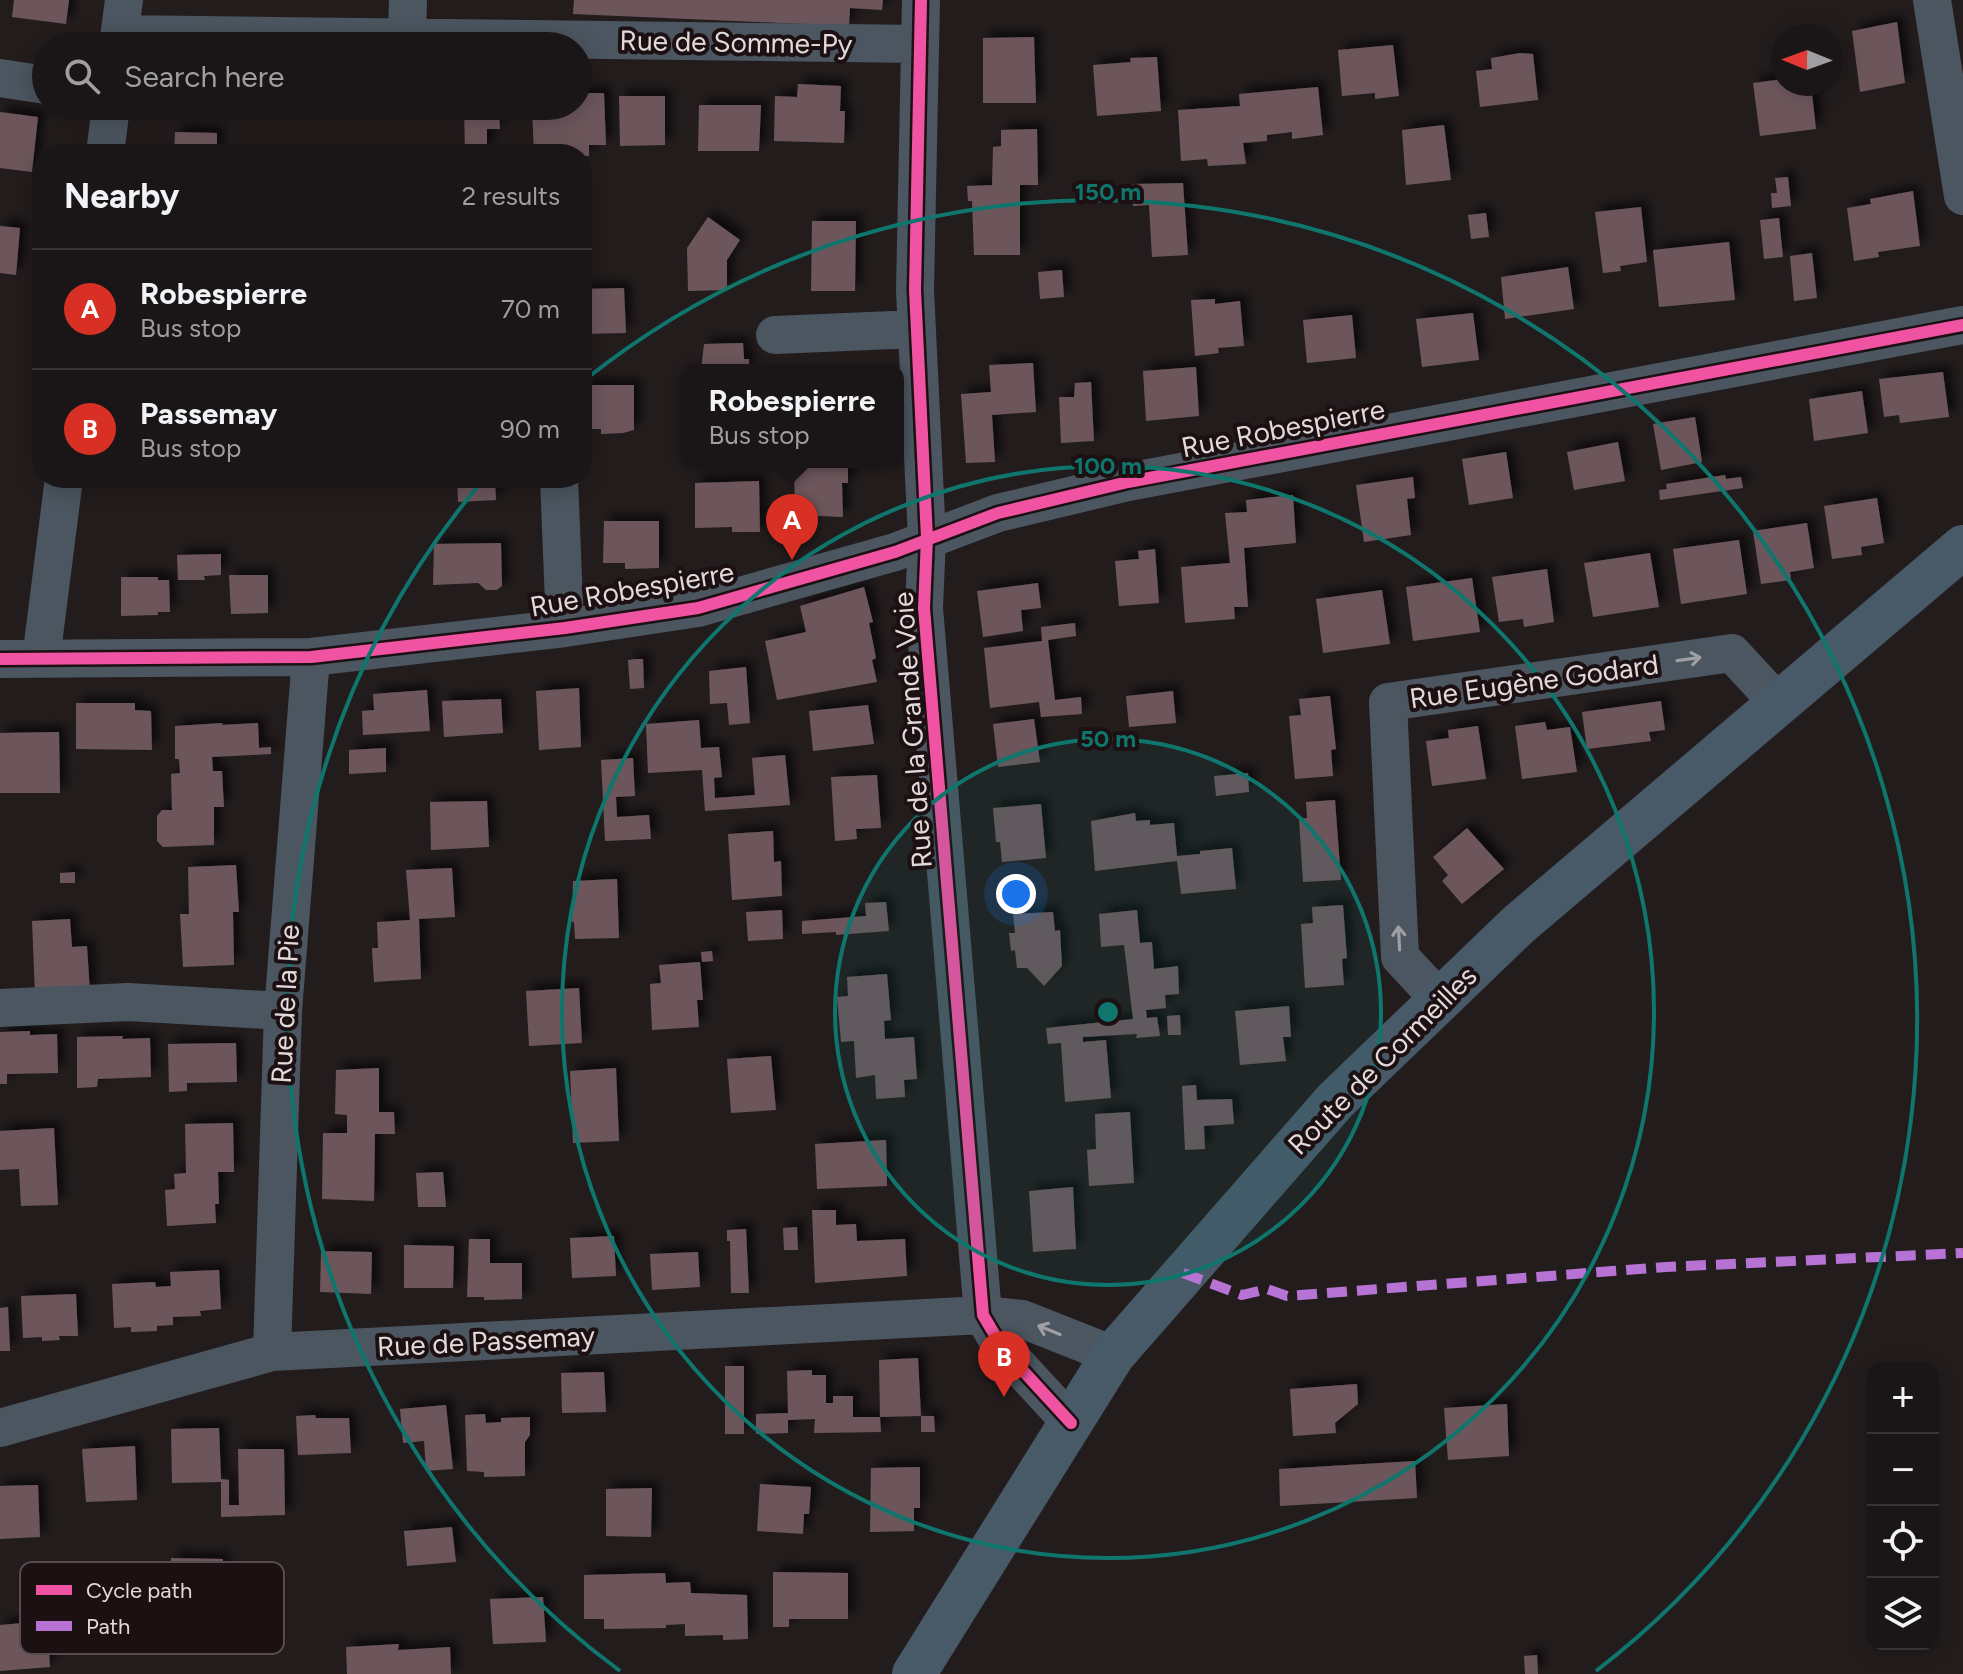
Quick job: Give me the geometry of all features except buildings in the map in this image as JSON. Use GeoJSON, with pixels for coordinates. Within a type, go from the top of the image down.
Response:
{"type":"FeatureCollection","features":[{"type":"Feature","properties":{"kind":"main road","name":"Route de Cormeilles"},"geometry":{"type":"LineString","coordinates":[[914,1674],[1113,1355],[1335,1101],[1518,925],[1963,547]]}},
{"type":"Feature","properties":{"kind":"street"},"geometry":{"type":"LineString","coordinates":[[407,32],[408,0]]}},
{"type":"Feature","properties":{"kind":"street","name":"Rue de la Grande Voie"},"geometry":{"type":"LineString","coordinates":[[921,0],[915,290],[927,538],[924,608],[983,1315],[1003,1349],[1071,1423]]}},
{"type":"Feature","properties":{"kind":"street"},"geometry":{"type":"LineString","coordinates":[[1932,0],[1963,196]]}},
{"type":"Feature","properties":{"kind":"street","name":"Rue de Somme-Py"},"geometry":{"type":"LineString","coordinates":[[121,27],[264,32]]}},
{"type":"Feature","properties":{"kind":"street","name":"Rue de Somme-Py"},"geometry":{"type":"LineString","coordinates":[[592,40],[920,44]]}},
{"type":"Feature","properties":{"kind":"street"},"geometry":{"type":"LineString","coordinates":[[0,78],[32,83]]}},
{"type":"Feature","properties":{"kind":"street"},"geometry":{"type":"LineString","coordinates":[[106,144],[109,120]]}},
{"type":"Feature","properties":{"kind":"street","name":"Rue Robespierre"},"geometry":{"type":"LineString","coordinates":[[0,659],[311,657],[565,628],[698,608],[895,552],[998,513],[1128,482],[1963,325]]}},
{"type":"Feature","properties":{"kind":"street"},"geometry":{"type":"LineString","coordinates":[[775,335],[917,329]]}},
{"type":"Feature","properties":{"kind":"street"},"geometry":{"type":"LineString","coordinates":[[41,659],[63,488]]}},
{"type":"Feature","properties":{"kind":"street"},"geometry":{"type":"LineString","coordinates":[[559,488],[565,628]]}},
{"type":"Feature","properties":{"kind":"street","name":"Rue Eugène Godard"},"geometry":{"type":"LineString","coordinates":[[1440,1000],[1400,957],[1388,702],[1732,653],[1778,703]]}},
{"type":"Feature","properties":{"kind":"street","name":"Rue de la Pie"},"geometry":{"type":"LineString","coordinates":[[272,1352],[283,1011],[311,657]]}},
{"type":"Feature","properties":{"kind":"street"},"geometry":{"type":"LineString","coordinates":[[0,1008],[128,1002],[283,1011]]}},
{"type":"Feature","properties":{"kind":"street"},"geometry":{"type":"LineString","coordinates":[[983,1315],[1022,1319],[1113,1355]]}},
{"type":"Feature","properties":{"kind":"street","name":"Rue de Passemay"},"geometry":{"type":"LineString","coordinates":[[0,1428],[272,1352],[983,1315]]}},
{"type":"Feature","properties":{"kind":"marked path"},"geometry":{"type":"LineString","coordinates":[[1183,1273],[1242,1295],[1267,1289],[1287,1296],[1666,1267],[1963,1253]]}},
{"type":"Feature","properties":{"kind":"cycle path"},"geometry":{"type":"LineString","coordinates":[[921,0],[915,290],[927,538],[924,608],[983,1315],[1003,1349],[1071,1423]]}},
{"type":"Feature","properties":{"kind":"cycle path"},"geometry":{"type":"LineString","coordinates":[[0,659],[311,657],[565,628],[698,608],[895,552],[998,513],[1128,482],[1963,325]]}},
{"type":"Feature","properties":{"kind":"place","name":"Robespierre"},"geometry":{"type":"Point","coordinates":[792,560]}},
{"type":"Feature","properties":{"kind":"place","name":"Passemay"},"geometry":{"type":"Point","coordinates":[1004,1397]}}]}
